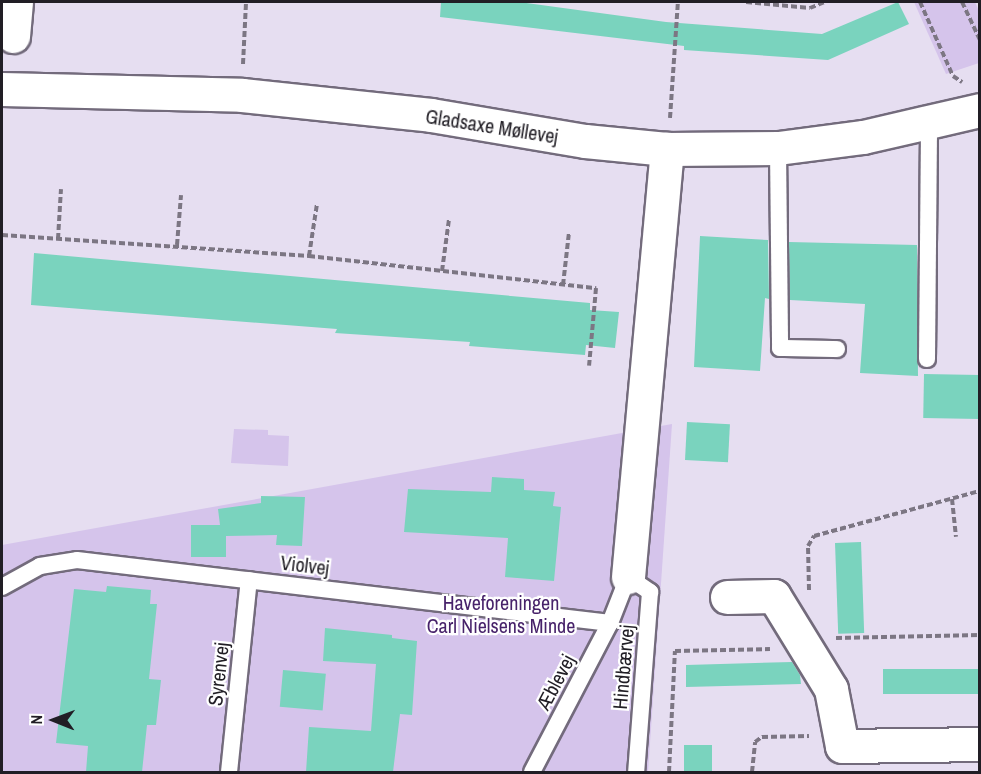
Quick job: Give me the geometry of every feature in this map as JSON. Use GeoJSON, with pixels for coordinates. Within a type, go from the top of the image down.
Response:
{"type":"FeatureCollection","features":[{"type":"Feature","properties":{"kind":"street"},"geometry":{"type":"LineString","coordinates":[[13,36],[16,2]]}},
{"type":"Feature","properties":{"kind":"street","name":"Gladsaxe Møllevej"},"geometry":{"type":"LineString","coordinates":[[2,88],[242,95],[431,115],[585,141],[667,149],[777,148],[864,137],[929,122],[975,99]]}},
{"type":"Feature","properties":{"kind":"street"},"geometry":{"type":"LineString","coordinates":[[628,577],[667,149]]}},
{"type":"Feature","properties":{"kind":"street"},"geometry":{"type":"LineString","coordinates":[[727,597],[774,596],[819,643],[831,689],[842,751],[980,744]]}},
{"type":"Feature","properties":{"kind":"lane"},"geometry":{"type":"LineString","coordinates":[[927,359],[929,122]]}},
{"type":"Feature","properties":{"kind":"lane"},"geometry":{"type":"LineString","coordinates":[[777,148],[780,348],[837,349]]}},
{"type":"Feature","properties":{"kind":"lane","name":"Violvej"},"geometry":{"type":"LineString","coordinates":[[2,587],[40,566],[77,560],[610,622]]}},
{"type":"Feature","properties":{"kind":"lane","name":"Æblevej"},"geometry":{"type":"LineString","coordinates":[[532,772],[610,622],[628,577]]}},
{"type":"Feature","properties":{"kind":"lane","name":"Hindbærvej"},"geometry":{"type":"LineString","coordinates":[[628,577],[650,592],[636,772]]}},
{"type":"Feature","properties":{"kind":"lane","name":"Syrenvej"},"geometry":{"type":"LineString","coordinates":[[229,772],[249,580]]}},
{"type":"Feature","properties":{"kind":"path"},"geometry":{"type":"LineString","coordinates":[[242,95],[246,2]]}},
{"type":"Feature","properties":{"kind":"path"},"geometry":{"type":"LineString","coordinates":[[667,149],[678,2]]}},
{"type":"Feature","properties":{"kind":"path"},"geometry":{"type":"LineString","coordinates":[[746,2],[810,8],[825,2]]}},
{"type":"Feature","properties":{"kind":"path"},"geometry":{"type":"LineString","coordinates":[[806,2],[810,8]]}},
{"type":"Feature","properties":{"kind":"path"},"geometry":{"type":"LineString","coordinates":[[920,2],[953,75],[975,99]]}},
{"type":"Feature","properties":{"kind":"path"},"geometry":{"type":"LineString","coordinates":[[962,2],[980,40]]}},
{"type":"Feature","properties":{"kind":"path"},"geometry":{"type":"LineString","coordinates":[[58,238],[61,189]]}},
{"type":"Feature","properties":{"kind":"path"},"geometry":{"type":"LineString","coordinates":[[177,245],[181,195]]}},
{"type":"Feature","properties":{"kind":"path"},"geometry":{"type":"LineString","coordinates":[[309,256],[317,204]]}},
{"type":"Feature","properties":{"kind":"path"},"geometry":{"type":"LineString","coordinates":[[442,271],[449,219]]}},
{"type":"Feature","properties":{"kind":"path"},"geometry":{"type":"LineString","coordinates":[[563,285],[569,232]]}},
{"type":"Feature","properties":{"kind":"path"},"geometry":{"type":"LineString","coordinates":[[2,235],[177,245],[309,256],[596,288],[589,366]]}},
{"type":"Feature","properties":{"kind":"path"},"geometry":{"type":"LineString","coordinates":[[809,592],[808,546],[814,536],[980,491]]}},
{"type":"Feature","properties":{"kind":"path"},"geometry":{"type":"LineString","coordinates":[[952,499],[956,537]]}},
{"type":"Feature","properties":{"kind":"path"},"geometry":{"type":"LineString","coordinates":[[669,772],[675,651],[980,635]]}},
{"type":"Feature","properties":{"kind":"path"},"geometry":{"type":"LineString","coordinates":[[752,772],[752,748],[762,737],[842,751]]}},
{"type":"Feature","properties":{"kind":"green space"},"geometry":{"type":"Polygon","coordinates":[[[914,2],[975,2],[979,11],[979,63],[946,74],[914,2]]]}},
{"type":"Feature","properties":{"kind":"green space","name":"Haveforeningen Carl Nielsens Minde"},"geometry":{"type":"Polygon","coordinates":[[[672,424],[648,772],[2,772],[2,545],[672,424]]]}},
{"type":"Feature","properties":{"kind":"green space"},"geometry":{"type":"Polygon","coordinates":[[[234,429],[268,430],[268,435],[289,436],[288,466],[231,463],[234,429]]]}},
{"type":"Feature","properties":{"kind":"building"},"geometry":{"type":"Polygon","coordinates":[[[441,2],[519,2],[666,22],[822,34],[898,2],[909,24],[828,60],[684,50],[684,46],[440,17],[441,2]]]}},
{"type":"Feature","properties":{"kind":"building"},"geometry":{"type":"Polygon","coordinates":[[[700,236],[768,240],[769,299],[765,298],[760,371],[694,367],[700,236]]]}},
{"type":"Feature","properties":{"kind":"building"},"geometry":{"type":"Polygon","coordinates":[[[789,242],[917,245],[918,376],[860,373],[865,304],[790,300],[789,242]]]}},
{"type":"Feature","properties":{"kind":"building"},"geometry":{"type":"Polygon","coordinates":[[[34,253],[590,303],[590,310],[619,312],[615,348],[586,345],[585,355],[469,346],[470,342],[335,333],[337,329],[31,305],[34,253]]]}},
{"type":"Feature","properties":{"kind":"building"},"geometry":{"type":"Polygon","coordinates":[[[924,374],[980,375],[979,419],[923,418],[924,374]]]}},
{"type":"Feature","properties":{"kind":"building"},"geometry":{"type":"Polygon","coordinates":[[[687,422],[730,424],[728,462],[685,460],[687,422]]]}},
{"type":"Feature","properties":{"kind":"building"},"geometry":{"type":"Polygon","coordinates":[[[492,477],[524,479],[524,490],[555,492],[553,506],[561,507],[554,581],[505,577],[508,538],[404,532],[408,489],[491,492],[492,477]]]}},
{"type":"Feature","properties":{"kind":"building"},"geometry":{"type":"Polygon","coordinates":[[[261,496],[305,497],[302,546],[276,545],[277,535],[226,536],[226,557],[191,557],[191,525],[220,525],[218,509],[261,503],[261,496]]]}},
{"type":"Feature","properties":{"kind":"building"},"geometry":{"type":"Polygon","coordinates":[[[861,542],[864,633],[838,634],[835,543],[861,542]]]}},
{"type":"Feature","properties":{"kind":"building"},"geometry":{"type":"Polygon","coordinates":[[[107,586],[151,590],[150,604],[157,604],[149,679],[161,680],[156,725],[147,725],[142,772],[86,772],[88,746],[56,743],[74,589],[106,592],[107,586]]]}},
{"type":"Feature","properties":{"kind":"building"},"geometry":{"type":"Polygon","coordinates":[[[325,628],[392,635],[392,638],[417,641],[412,715],[400,714],[393,772],[306,772],[309,727],[371,731],[376,664],[323,661],[325,628]]]}},
{"type":"Feature","properties":{"kind":"building"},"geometry":{"type":"Polygon","coordinates":[[[792,662],[800,675],[801,684],[686,687],[686,665],[792,662]]]}},
{"type":"Feature","properties":{"kind":"building"},"geometry":{"type":"Polygon","coordinates":[[[883,669],[980,669],[980,694],[883,694],[883,669]]]}},
{"type":"Feature","properties":{"kind":"building"},"geometry":{"type":"Polygon","coordinates":[[[283,670],[326,674],[323,711],[280,707],[283,670]]]}},
{"type":"Feature","properties":{"kind":"building"},"geometry":{"type":"Polygon","coordinates":[[[684,745],[712,745],[712,772],[684,772],[684,745]]]}}]}
